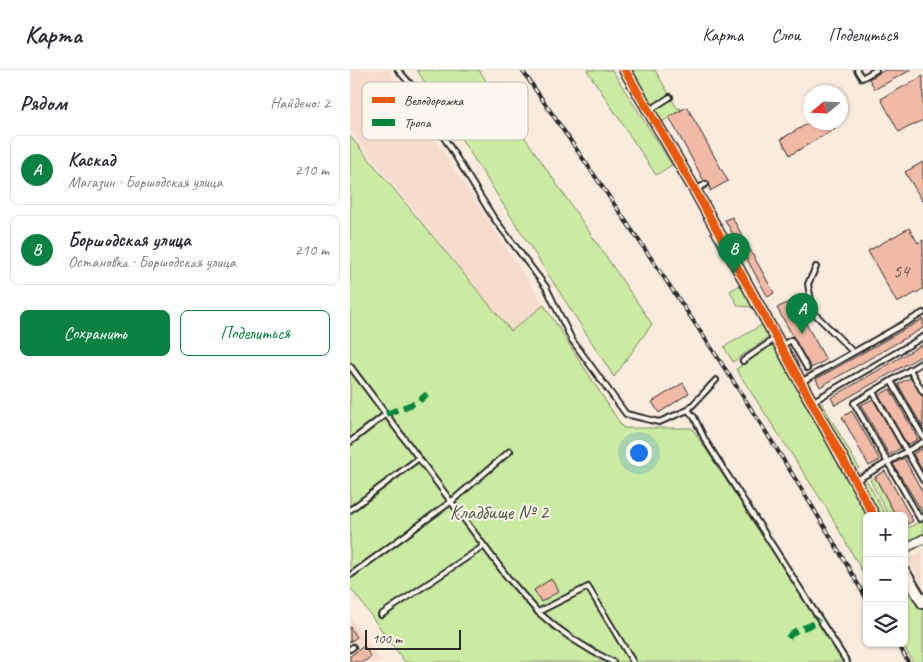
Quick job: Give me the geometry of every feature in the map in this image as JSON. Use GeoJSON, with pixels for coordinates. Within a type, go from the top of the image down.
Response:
{"type":"FeatureCollection","features":[{"type":"Feature","properties":{"kind":"street"},"geometry":{"type":"LineString","coordinates":[[625,70],[695,190],[872,512]]}},
{"type":"Feature","properties":{"kind":"street"},"geometry":{"type":"LineString","coordinates":[[908,547],[923,539]]}},
{"type":"Feature","properties":{"kind":"street"},"geometry":{"type":"LineString","coordinates":[[908,578],[923,603]]}},
{"type":"Feature","properties":{"kind":"lane"},"geometry":{"type":"LineString","coordinates":[[398,70],[409,82]]}},
{"type":"Feature","properties":{"kind":"lane"},"geometry":{"type":"LineString","coordinates":[[858,70],[862,78],[876,70]]}},
{"type":"Feature","properties":{"kind":"lane"},"geometry":{"type":"LineString","coordinates":[[650,110],[670,97]]}},
{"type":"Feature","properties":{"kind":"lane"},"geometry":{"type":"LineString","coordinates":[[446,140],[493,217],[546,287],[572,340],[626,414],[659,422],[688,410],[716,380]]}},
{"type":"Feature","properties":{"kind":"lane"},"geometry":{"type":"LineString","coordinates":[[695,190],[706,184]]}},
{"type":"Feature","properties":{"kind":"lane"},"geometry":{"type":"LineString","coordinates":[[816,267],[808,284],[813,312],[853,352]]}},
{"type":"Feature","properties":{"kind":"lane"},"geometry":{"type":"LineString","coordinates":[[801,382],[923,313]]}},
{"type":"Feature","properties":{"kind":"lane"},"geometry":{"type":"LineString","coordinates":[[812,402],[923,336]]}},
{"type":"Feature","properties":{"kind":"lane"},"geometry":{"type":"LineString","coordinates":[[743,361],[779,342],[791,340],[807,368]]}},
{"type":"Feature","properties":{"kind":"lane"},"geometry":{"type":"LineString","coordinates":[[923,362],[854,403],[920,519],[923,517]]}},
{"type":"Feature","properties":{"kind":"lane"},"geometry":{"type":"LineString","coordinates":[[350,366],[508,578],[538,612],[561,632],[586,649],[613,662]]}},
{"type":"Feature","properties":{"kind":"lane"},"geometry":{"type":"LineString","coordinates":[[910,370],[923,392]]}},
{"type":"Feature","properties":{"kind":"lane"},"geometry":{"type":"LineString","coordinates":[[891,381],[923,437]]}},
{"type":"Feature","properties":{"kind":"lane"},"geometry":{"type":"LineString","coordinates":[[873,392],[923,480]]}},
{"type":"Feature","properties":{"kind":"lane"},"geometry":{"type":"LineString","coordinates":[[688,410],[694,417],[705,440],[847,662]]}},
{"type":"Feature","properties":{"kind":"lane"},"geometry":{"type":"LineString","coordinates":[[350,442],[386,414]]}},
{"type":"Feature","properties":{"kind":"lane"},"geometry":{"type":"LineString","coordinates":[[855,481],[923,442]]}},
{"type":"Feature","properties":{"kind":"lane"},"geometry":{"type":"LineString","coordinates":[[352,574],[452,501],[510,451]]}},
{"type":"Feature","properties":{"kind":"lane"},"geometry":{"type":"LineString","coordinates":[[350,510],[420,458]]}},
{"type":"Feature","properties":{"kind":"lane"},"geometry":{"type":"LineString","coordinates":[[381,616],[484,546]]}},
{"type":"Feature","properties":{"kind":"lane"},"geometry":{"type":"LineString","coordinates":[[538,612],[588,587],[633,662]]}},
{"type":"Feature","properties":{"kind":"shaded area"},"geometry":{"type":"Polygon","coordinates":[[[350,70],[389,70],[397,82],[362,82],[362,140],[435,140],[544,305],[511,332],[350,131],[350,70]]]}},
{"type":"Feature","properties":{"kind":"shaded area"},"geometry":{"type":"Polygon","coordinates":[[[923,551],[923,587],[908,559],[923,551]]]}},
{"type":"Feature","properties":{"kind":"shaded area"},"geometry":{"type":"Polygon","coordinates":[[[350,617],[382,662],[350,662],[350,617]]]}},
{"type":"Feature","properties":{"kind":"green space"},"geometry":{"type":"Polygon","coordinates":[[[417,70],[479,70],[487,82],[425,82],[417,70]]]}},
{"type":"Feature","properties":{"kind":"green space"},"geometry":{"type":"Polygon","coordinates":[[[587,70],[612,70],[672,165],[656,175],[587,70]]]}},
{"type":"Feature","properties":{"kind":"green space"},"geometry":{"type":"Polygon","coordinates":[[[630,70],[655,70],[677,108],[682,109],[662,122],[630,70]]]}},
{"type":"Feature","properties":{"kind":"green space","name":"Кладбище № 2"},"geometry":{"type":"Polygon","coordinates":[[[350,136],[511,331],[544,305],[623,428],[692,428],[845,662],[405,662],[350,587],[350,136]]]}},
{"type":"Feature","properties":{"kind":"green space"},"geometry":{"type":"Polygon","coordinates":[[[462,140],[527,140],[652,324],[614,377],[462,140]]]}},
{"type":"Feature","properties":{"kind":"green space"},"geometry":{"type":"Polygon","coordinates":[[[740,285],[752,307],[738,306],[730,291],[740,285]]]}},
{"type":"Feature","properties":{"kind":"green space"},"geometry":{"type":"Polygon","coordinates":[[[765,323],[772,335],[733,362],[724,347],[765,323]]]}},
{"type":"Feature","properties":{"kind":"green space"},"geometry":{"type":"Polygon","coordinates":[[[776,342],[869,512],[863,512],[863,573],[826,507],[736,369],[776,342]]]}},
{"type":"Feature","properties":{"kind":"green space"},"geometry":{"type":"Polygon","coordinates":[[[822,403],[859,468],[854,471],[817,406],[822,403]]]}},
{"type":"Feature","properties":{"kind":"green space"},"geometry":{"type":"Polygon","coordinates":[[[875,477],[894,512],[887,512],[870,480],[875,477]]]}},
{"type":"Feature","properties":{"kind":"green space"},"geometry":{"type":"Polygon","coordinates":[[[867,481],[884,512],[877,512],[862,484],[867,481]]]}},
{"type":"Feature","properties":{"kind":"green space"},"geometry":{"type":"Polygon","coordinates":[[[923,520],[923,534],[908,542],[908,528],[923,520]]]}},
{"type":"Feature","properties":{"kind":"green space"},"geometry":{"type":"Polygon","coordinates":[[[908,582],[923,609],[923,662],[913,662],[904,647],[908,647],[908,582]]]}},
{"type":"Feature","properties":{"kind":"building"},"geometry":{"type":"Polygon","coordinates":[[[885,70],[911,70],[875,89],[869,79],[885,70]]]}},
{"type":"Feature","properties":{"kind":"building"},"geometry":{"type":"Polygon","coordinates":[[[923,76],[923,120],[899,132],[881,99],[923,76]]]}},
{"type":"Feature","properties":{"kind":"building"},"geometry":{"type":"Polygon","coordinates":[[[687,107],[728,181],[710,191],[709,182],[704,181],[669,117],[687,107]]]}},
{"type":"Feature","properties":{"kind":"building"},"geometry":{"type":"Polygon","coordinates":[[[803,127],[803,130],[833,130],[790,155],[781,139],[803,127]]]}},
{"type":"Feature","properties":{"kind":"building"},"geometry":{"type":"Polygon","coordinates":[[[923,162],[923,202],[905,172],[923,162]]]}},
{"type":"Feature","properties":{"kind":"building"},"geometry":{"type":"Polygon","coordinates":[[[732,217],[774,293],[768,297],[725,220],[732,217]]]}},
{"type":"Feature","properties":{"kind":"building"},"geometry":{"type":"Polygon","coordinates":[[[909,228],[918,243],[923,240],[923,289],[897,303],[868,251],[909,228]]]}},
{"type":"Feature","properties":{"kind":"building"},"geometry":{"type":"Polygon","coordinates":[[[793,300],[826,360],[811,368],[777,308],[793,300]]]}},
{"type":"Feature","properties":{"kind":"building"},"geometry":{"type":"Polygon","coordinates":[[[923,319],[923,328],[820,387],[816,379],[923,319]]]}},
{"type":"Feature","properties":{"kind":"building"},"geometry":{"type":"Polygon","coordinates":[[[923,344],[923,355],[835,405],[831,398],[923,344]]]}},
{"type":"Feature","properties":{"kind":"building"},"geometry":{"type":"Polygon","coordinates":[[[910,378],[923,396],[923,428],[898,384],[910,378]]]}},
{"type":"Feature","properties":{"kind":"building"},"geometry":{"type":"Polygon","coordinates":[[[683,383],[689,393],[659,413],[652,402],[683,383]]]}},
{"type":"Feature","properties":{"kind":"building"},"geometry":{"type":"Polygon","coordinates":[[[890,389],[918,439],[907,445],[879,395],[890,389]]]}},
{"type":"Feature","properties":{"kind":"building"},"geometry":{"type":"Polygon","coordinates":[[[873,399],[901,448],[889,455],[861,405],[873,399]]]}},
{"type":"Feature","properties":{"kind":"building"},"geometry":{"type":"Polygon","coordinates":[[[852,411],[880,460],[869,466],[842,417],[852,411]]]}},
{"type":"Feature","properties":{"kind":"building"},"geometry":{"type":"Polygon","coordinates":[[[923,448],[923,472],[913,454],[923,448]]]}},
{"type":"Feature","properties":{"kind":"building"},"geometry":{"type":"Polygon","coordinates":[[[904,458],[923,493],[923,513],[893,464],[904,458]]]}},
{"type":"Feature","properties":{"kind":"building"},"geometry":{"type":"Polygon","coordinates":[[[885,471],[908,512],[894,512],[875,477],[885,471]]]}},
{"type":"Feature","properties":{"kind":"building"},"geometry":{"type":"Polygon","coordinates":[[[908,512],[913,521],[908,524],[908,512]]]}},
{"type":"Feature","properties":{"kind":"building"},"geometry":{"type":"Polygon","coordinates":[[[551,579],[559,591],[541,602],[534,590],[551,579]]]}},
{"type":"Feature","properties":{"kind":"building"},"geometry":{"type":"Polygon","coordinates":[[[350,627],[357,637],[350,642],[350,627]]]}},
{"type":"Feature","properties":{"kind":"building"},"geometry":{"type":"Polygon","coordinates":[[[364,646],[371,657],[363,662],[350,662],[350,656],[364,646]]]}},
{"type":"Feature","properties":{"kind":"railway"},"geometry":{"type":"LineString","coordinates":[[522,70],[744,398],[786,464],[863,593]]}},
{"type":"Feature","properties":{"kind":"railway"},"geometry":{"type":"LineString","coordinates":[[900,647],[908,662]]}},
{"type":"Feature","properties":{"kind":"marked path"},"geometry":{"type":"LineString","coordinates":[[386,414],[418,402],[427,394]]}},
{"type":"Feature","properties":{"kind":"marked path"},"geometry":{"type":"LineString","coordinates":[[788,638],[794,632],[811,625],[819,619]]}},
{"type":"Feature","properties":{"kind":"cycle path"},"geometry":{"type":"LineString","coordinates":[[625,70],[695,190],[872,512]]}},
{"type":"Feature","properties":{"kind":"place","name":"Боршодская улица"},"geometry":{"type":"Point","coordinates":[734,274]}},
{"type":"Feature","properties":{"kind":"place","name":"Каскад"},"geometry":{"type":"Point","coordinates":[802,334]}}]}
